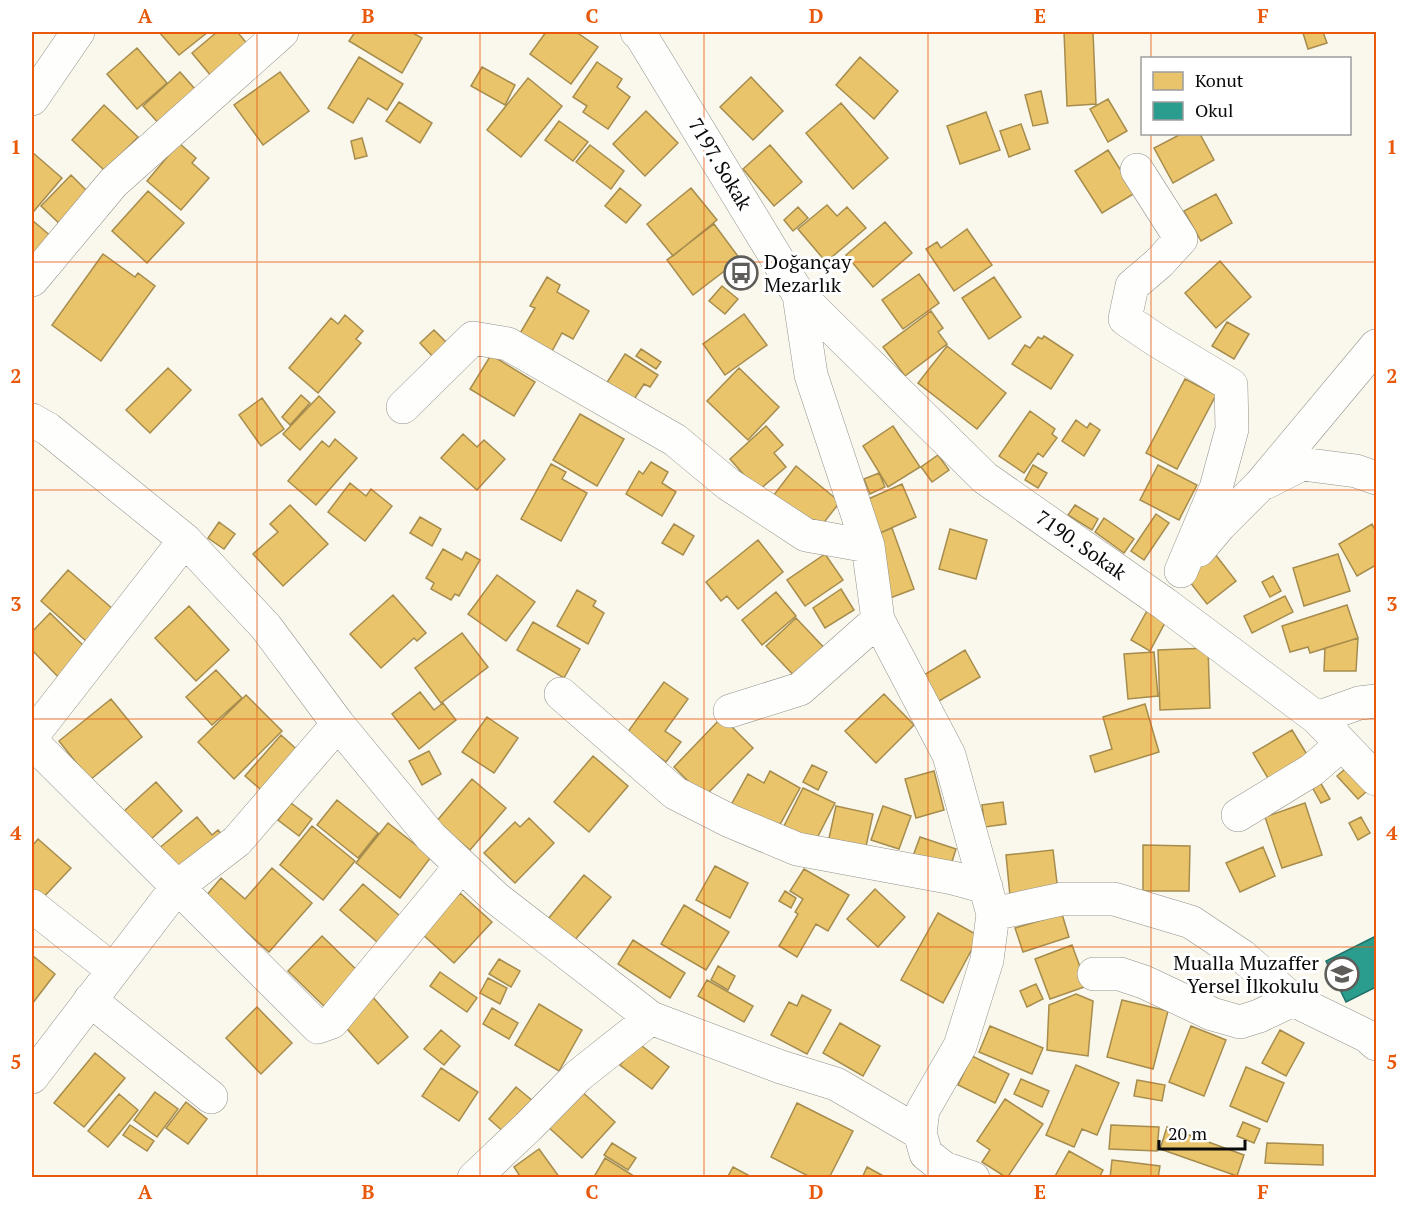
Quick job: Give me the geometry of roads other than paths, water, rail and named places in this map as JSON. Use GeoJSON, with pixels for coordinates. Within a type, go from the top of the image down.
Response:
{"type":"FeatureCollection","features":[{"type":"Feature","properties":{"kind":"street"},"geometry":{"type":"LineString","coordinates":[[32,99],[78,32]]}},
{"type":"Feature","properties":{"kind":"street"},"geometry":{"type":"LineString","coordinates":[[32,280],[113,183],[282,32]]}},
{"type":"Feature","properties":{"kind":"street","name":"7197. Sokak"},"geometry":{"type":"LineString","coordinates":[[639,32],[799,295]]}},
{"type":"Feature","properties":{"kind":"street"},"geometry":{"type":"LineString","coordinates":[[1137,170],[1181,239],[1159,263],[1131,286],[1125,319],[1231,385],[1232,429],[1216,488],[1165,604]]}},
{"type":"Feature","properties":{"kind":"street"},"geometry":{"type":"LineString","coordinates":[[799,295],[811,375],[868,546],[878,620],[949,755],[990,900],[987,960],[960,1046],[923,1110],[920,1133],[926,1154],[944,1168],[974,1178]]}},
{"type":"Feature","properties":{"kind":"street","name":"7190. Sokak"},"geometry":{"type":"LineString","coordinates":[[799,295],[985,478],[1165,604],[1317,718],[1377,779]]}},
{"type":"Feature","properties":{"kind":"street"},"geometry":{"type":"LineString","coordinates":[[403,407],[472,338],[508,344],[675,441],[728,484],[806,535],[868,546]]}},
{"type":"Feature","properties":{"kind":"street"},"geometry":{"type":"LineString","coordinates":[[1181,571],[1220,525],[1260,485],[1377,345]]}},
{"type":"Feature","properties":{"kind":"street"},"geometry":{"type":"LineString","coordinates":[[32,420],[48,429],[185,540],[266,627],[338,724],[430,837],[496,898],[651,1018],[781,1067],[836,1084],[920,1133]]}},
{"type":"Feature","properties":{"kind":"street"},"geometry":{"type":"LineString","coordinates":[[1260,485],[1302,464],[1356,471],[1377,478]]}},
{"type":"Feature","properties":{"kind":"street"},"geometry":{"type":"LineString","coordinates":[[32,736],[185,540]]}},
{"type":"Feature","properties":{"kind":"street"},"geometry":{"type":"LineString","coordinates":[[730,711],[800,689],[878,620]]}},
{"type":"Feature","properties":{"kind":"street"},"geometry":{"type":"LineString","coordinates":[[561,694],[675,793],[730,821],[797,849],[953,878],[990,900],[1114,899],[1191,922],[1242,956],[1293,1000],[1367,1036],[1377,1044]]}},
{"type":"Feature","properties":{"kind":"street"},"geometry":{"type":"LineString","coordinates":[[1317,718],[1359,703],[1377,701]]}},
{"type":"Feature","properties":{"kind":"street"},"geometry":{"type":"LineString","coordinates":[[32,1077],[177,887],[237,842],[338,724]]}},
{"type":"Feature","properties":{"kind":"street"},"geometry":{"type":"LineString","coordinates":[[32,742],[318,1027],[332,1022],[461,866]]}},
{"type":"Feature","properties":{"kind":"street"},"geometry":{"type":"LineString","coordinates":[[1238,815],[1312,770],[1342,744]]}},
{"type":"Feature","properties":{"kind":"street"},"geometry":{"type":"LineString","coordinates":[[32,906],[113,970]]}},
{"type":"Feature","properties":{"kind":"street"},"geometry":{"type":"LineString","coordinates":[[1094,974],[1120,974],[1144,982],[1212,1014],[1240,1022],[1293,1000]]}},
{"type":"Feature","properties":{"kind":"street"},"geometry":{"type":"LineString","coordinates":[[90,1000],[211,1097]]}},
{"type":"Feature","properties":{"kind":"street"},"geometry":{"type":"LineString","coordinates":[[474,1178],[578,1076],[651,1018]]}},
{"type":"Feature","properties":{"kind":"place","name":"Doğançay Mezarlık"},"geometry":{"type":"Point","coordinates":[741,273]}},
{"type":"Feature","properties":{"kind":"place","name":"Mualla Muzaffer Yersel İlkokulu"},"geometry":{"type":"Point","coordinates":[1342,974]}}]}
